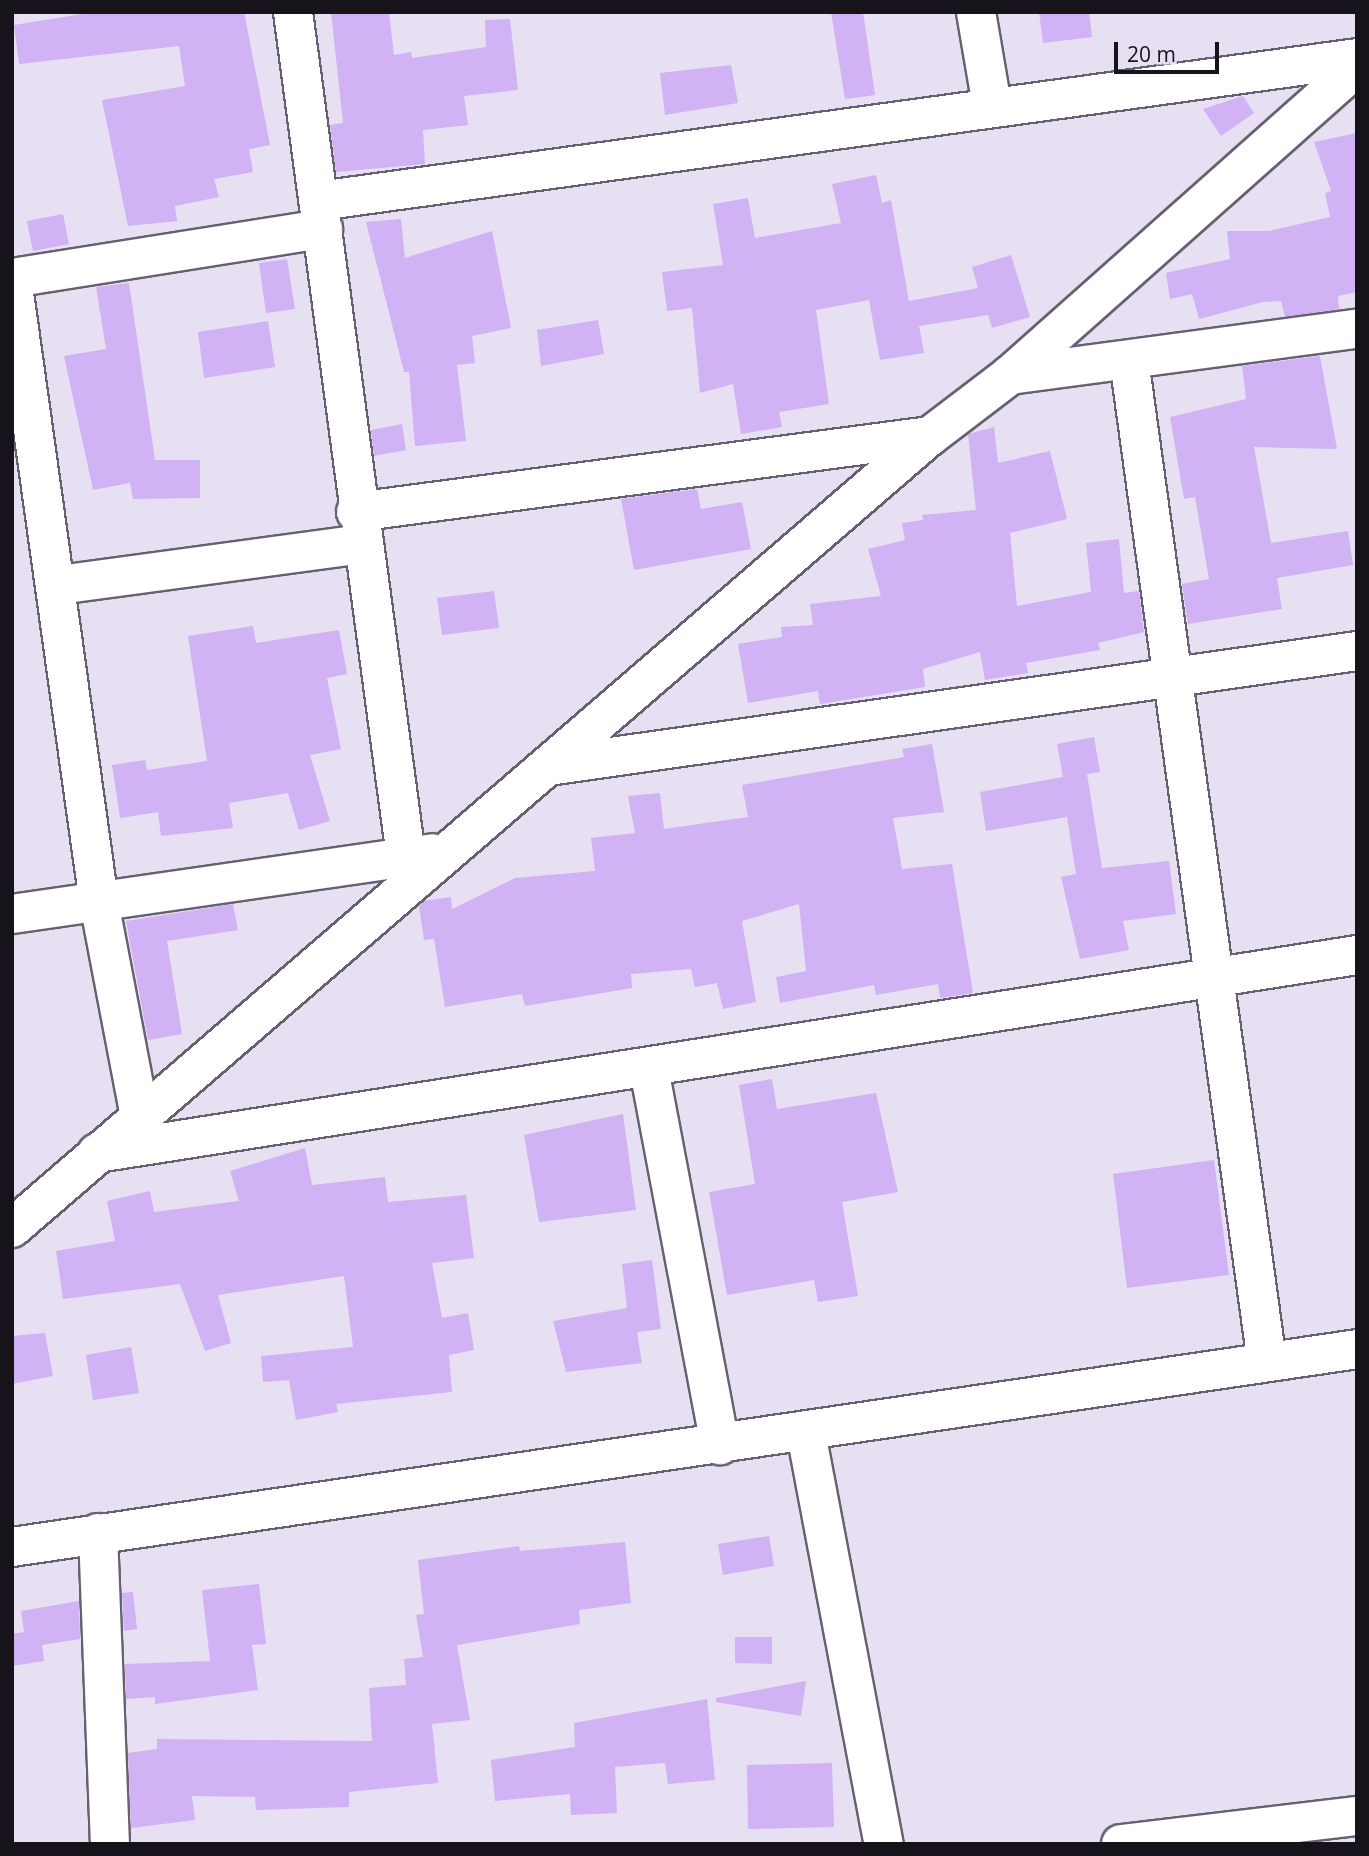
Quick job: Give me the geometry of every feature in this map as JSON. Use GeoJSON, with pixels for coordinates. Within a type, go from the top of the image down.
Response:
{"type":"FeatureCollection","features":[{"type":"Feature","properties":{"kind":"street"},"geometry":{"type":"LineString","coordinates":[[293,12],[321,215],[358,528],[406,857]]}},
{"type":"Feature","properties":{"kind":"street"},"geometry":{"type":"LineString","coordinates":[[976,12],[992,106]]}},
{"type":"Feature","properties":{"kind":"street"},"geometry":{"type":"LineString","coordinates":[[140,1117],[99,902],[59,585],[12,278],[321,215],[992,106],[1357,58]]}},
{"type":"Feature","properties":{"kind":"street"},"geometry":{"type":"LineString","coordinates":[[12,1228],[96,1153],[555,765],[930,436],[1010,375],[1357,66]]}},
{"type":"Feature","properties":{"kind":"street"},"geometry":{"type":"LineString","coordinates":[[1010,375],[1357,329]]}},
{"type":"Feature","properties":{"kind":"street"},"geometry":{"type":"LineString","coordinates":[[1129,360],[1267,1362]]}},
{"type":"Feature","properties":{"kind":"street"},"geometry":{"type":"LineString","coordinates":[[59,585],[358,528],[930,436]]}},
{"type":"Feature","properties":{"kind":"street"},"geometry":{"type":"LineString","coordinates":[[555,765],[1172,680],[1357,651]]}},
{"type":"Feature","properties":{"kind":"street"},"geometry":{"type":"LineString","coordinates":[[12,914],[451,851]]}},
{"type":"Feature","properties":{"kind":"street"},"geometry":{"type":"LineString","coordinates":[[96,1153],[649,1069],[1213,976],[1357,955]]}},
{"type":"Feature","properties":{"kind":"street"},"geometry":{"type":"LineString","coordinates":[[649,1069],[720,1445]]}},
{"type":"Feature","properties":{"kind":"street"},"geometry":{"type":"LineString","coordinates":[[12,1547],[806,1433],[1357,1349]]}},
{"type":"Feature","properties":{"kind":"street"},"geometry":{"type":"LineString","coordinates":[[806,1433],[884,1844]]}},
{"type":"Feature","properties":{"kind":"street"},"geometry":{"type":"LineString","coordinates":[[98,1533],[110,1844]]}},
{"type":"Feature","properties":{"kind":"street"},"geometry":{"type":"LineString","coordinates":[[1121,1844],[1357,1816]]}},
{"type":"Feature","properties":{"kind":"building"},"geometry":{"type":"Polygon","coordinates":[[[95,12],[244,12],[270,145],[249,149],[253,172],[214,179],[219,197],[175,206],[177,221],[128,226],[102,100],[185,86],[179,46],[19,64],[14,25],[95,12]]]}},
{"type":"Feature","properties":{"kind":"building"},"geometry":{"type":"Polygon","coordinates":[[[331,12],[389,12],[394,55],[411,52],[412,58],[486,47],[485,20],[510,19],[518,90],[464,96],[468,125],[423,130],[425,164],[336,172],[330,125],[343,123],[331,12]]]}},
{"type":"Feature","properties":{"kind":"building"},"geometry":{"type":"Polygon","coordinates":[[[831,12],[863,12],[875,95],[845,99],[831,12]]]}},
{"type":"Feature","properties":{"kind":"building"},"geometry":{"type":"Polygon","coordinates":[[[1039,12],[1089,12],[1092,37],[1043,43],[1039,12]]]}},
{"type":"Feature","properties":{"kind":"building"},"geometry":{"type":"Polygon","coordinates":[[[731,65],[738,103],[665,115],[660,73],[731,65]]]}},
{"type":"Feature","properties":{"kind":"building"},"geometry":{"type":"Polygon","coordinates":[[[1243,96],[1254,113],[1221,136],[1203,109],[1243,96]]]}},
{"type":"Feature","properties":{"kind":"building"},"geometry":{"type":"Polygon","coordinates":[[[1357,133],[1357,292],[1338,296],[1339,309],[1285,317],[1281,301],[1263,302],[1199,319],[1192,294],[1170,299],[1166,273],[1230,259],[1227,231],[1269,231],[1330,217],[1325,193],[1331,191],[1314,142],[1357,133]]]}},
{"type":"Feature","properties":{"kind":"building"},"geometry":{"type":"Polygon","coordinates":[[[876,175],[882,203],[891,200],[909,301],[978,288],[972,267],[1011,255],[1030,317],[992,328],[988,315],[919,326],[924,353],[880,360],[869,300],[816,310],[829,404],[779,412],[782,427],[741,434],[733,384],[700,393],[692,308],[667,311],[662,272],[723,265],[713,204],[748,198],[755,238],[841,223],[832,184],[876,175]]]}},
{"type":"Feature","properties":{"kind":"building"},"geometry":{"type":"Polygon","coordinates":[[[63,214],[69,244],[33,251],[27,221],[63,214]]]}},
{"type":"Feature","properties":{"kind":"building"},"geometry":{"type":"Polygon","coordinates":[[[401,219],[405,258],[492,231],[511,328],[472,336],[475,363],[457,365],[466,441],[415,446],[409,372],[404,372],[366,222],[401,219]]]}},
{"type":"Feature","properties":{"kind":"building"},"geometry":{"type":"Polygon","coordinates":[[[287,259],[295,309],[266,313],[259,263],[287,259]]]}},
{"type":"Feature","properties":{"kind":"building"},"geometry":{"type":"Polygon","coordinates":[[[129,283],[155,460],[200,460],[200,498],[133,499],[130,483],[93,490],[64,356],[106,349],[96,287],[129,283]]]}},
{"type":"Feature","properties":{"kind":"building"},"geometry":{"type":"Polygon","coordinates":[[[598,320],[604,354],[541,366],[537,330],[598,320]]]}},
{"type":"Feature","properties":{"kind":"building"},"geometry":{"type":"Polygon","coordinates":[[[268,321],[275,367],[204,378],[198,332],[268,321]]]}},
{"type":"Feature","properties":{"kind":"building"},"geometry":{"type":"Polygon","coordinates":[[[1320,356],[1337,449],[1254,447],[1271,543],[1348,531],[1353,565],[1277,578],[1282,609],[1188,624],[1182,584],[1209,579],[1195,497],[1184,499],[1170,417],[1246,399],[1242,366],[1320,356]]]}},
{"type":"Feature","properties":{"kind":"building"},"geometry":{"type":"Polygon","coordinates":[[[402,424],[406,450],[374,456],[371,430],[402,424]]]}},
{"type":"Feature","properties":{"kind":"building"},"geometry":{"type":"Polygon","coordinates":[[[994,427],[998,463],[1050,451],[1067,519],[1010,533],[1017,606],[1091,592],[1086,543],[1119,539],[1124,593],[1139,591],[1144,632],[1098,643],[1100,650],[1026,663],[1028,673],[985,680],[980,652],[923,669],[925,687],[820,704],[818,691],[748,703],[738,644],[782,637],[781,627],[813,625],[810,604],[881,596],[868,549],[905,540],[902,523],[923,520],[922,515],[976,510],[968,434],[994,427]]]}},
{"type":"Feature","properties":{"kind":"building"},"geometry":{"type":"Polygon","coordinates":[[[697,489],[701,509],[742,502],[751,549],[634,570],[621,499],[697,489]]]}},
{"type":"Feature","properties":{"kind":"building"},"geometry":{"type":"Polygon","coordinates":[[[494,591],[499,628],[442,635],[437,598],[494,591]]]}},
{"type":"Feature","properties":{"kind":"building"},"geometry":{"type":"Polygon","coordinates":[[[253,626],[256,643],[339,630],[347,674],[327,678],[341,749],[310,755],[330,821],[299,830],[288,793],[229,803],[233,828],[161,836],[158,812],[120,818],[112,765],[145,760],[147,770],[207,761],[188,636],[253,626]]]}},
{"type":"Feature","properties":{"kind":"building"},"geometry":{"type":"Polygon","coordinates":[[[1094,737],[1100,772],[1087,774],[1102,868],[1169,861],[1176,914],[1123,921],[1129,950],[1080,959],[1061,877],[1076,874],[1067,817],[986,831],[980,792],[1063,777],[1057,744],[1094,737]]]}},
{"type":"Feature","properties":{"kind":"building"},"geometry":{"type":"Polygon","coordinates":[[[932,744],[944,812],[893,818],[902,869],[952,864],[973,993],[940,998],[938,984],[876,995],[874,985],[780,1003],[776,977],[806,971],[799,904],[742,921],[756,1002],[723,1009],[717,983],[695,987],[691,969],[631,974],[632,988],[525,1006],[522,994],[445,1007],[434,939],[424,940],[419,906],[424,901],[451,897],[452,909],[515,878],[595,871],[591,838],[635,833],[628,796],[660,793],[664,829],[748,817],[742,785],[904,757],[902,749],[932,744]]]}},
{"type":"Feature","properties":{"kind":"building"},"geometry":{"type":"Polygon","coordinates":[[[233,904],[238,930],[167,941],[182,1034],[148,1040],[126,921],[233,904]]]}},
{"type":"Feature","properties":{"kind":"building"},"geometry":{"type":"Polygon","coordinates":[[[772,1079],[777,1109],[876,1093],[898,1192],[842,1202],[858,1296],[818,1302],[814,1280],[727,1295],[709,1192],[755,1184],[739,1085],[772,1079]]]}},
{"type":"Feature","properties":{"kind":"building"},"geometry":{"type":"Polygon","coordinates":[[[623,1114],[636,1210],[539,1222],[524,1135],[623,1114]]]}},
{"type":"Feature","properties":{"kind":"building"},"geometry":{"type":"Polygon","coordinates":[[[305,1148],[312,1185],[385,1177],[388,1202],[466,1195],[474,1258],[432,1263],[442,1318],[468,1313],[474,1350],[449,1355],[452,1392],[336,1404],[338,1412],[296,1420],[289,1380],[263,1382],[261,1356],[353,1347],[344,1276],[218,1295],[231,1343],[205,1351],[180,1284],[63,1299],[56,1251],[115,1241],[107,1201],[150,1191],[154,1212],[239,1201],[230,1171],[305,1148]]]}},
{"type":"Feature","properties":{"kind":"building"},"geometry":{"type":"Polygon","coordinates":[[[1214,1160],[1229,1275],[1127,1288],[1113,1174],[1214,1160]]]}},
{"type":"Feature","properties":{"kind":"building"},"geometry":{"type":"Polygon","coordinates":[[[652,1260],[661,1329],[637,1332],[642,1363],[566,1372],[553,1321],[627,1308],[622,1264],[652,1260]]]}},
{"type":"Feature","properties":{"kind":"building"},"geometry":{"type":"Polygon","coordinates":[[[45,1333],[53,1376],[12,1384],[12,1336],[45,1333]]]}},
{"type":"Feature","properties":{"kind":"building"},"geometry":{"type":"Polygon","coordinates":[[[131,1347],[139,1393],[93,1400],[86,1355],[131,1347]]]}},
{"type":"Feature","properties":{"kind":"building"},"geometry":{"type":"Polygon","coordinates":[[[769,1536],[774,1566],[723,1575],[718,1544],[769,1536]]]}},
{"type":"Feature","properties":{"kind":"building"},"geometry":{"type":"Polygon","coordinates":[[[625,1542],[631,1603],[579,1610],[580,1624],[457,1645],[470,1720],[432,1724],[438,1783],[349,1792],[349,1807],[256,1810],[255,1797],[192,1796],[195,1820],[131,1828],[128,1753],[157,1749],[157,1739],[372,1741],[369,1688],[406,1685],[404,1659],[423,1657],[416,1615],[424,1614],[418,1560],[519,1546],[520,1551],[625,1542]]]}},
{"type":"Feature","properties":{"kind":"building"},"geometry":{"type":"Polygon","coordinates":[[[259,1584],[266,1644],[252,1645],[258,1690],[155,1704],[155,1697],[126,1699],[125,1664],[210,1661],[202,1590],[259,1584]]]}},
{"type":"Feature","properties":{"kind":"building"},"geometry":{"type":"Polygon","coordinates":[[[133,1592],[137,1629],[124,1631],[122,1593],[133,1592]]]}},
{"type":"Feature","properties":{"kind":"building"},"geometry":{"type":"Polygon","coordinates":[[[79,1601],[80,1639],[42,1645],[44,1661],[12,1666],[12,1634],[24,1632],[21,1611],[79,1601]]]}},
{"type":"Feature","properties":{"kind":"building"},"geometry":{"type":"Polygon","coordinates":[[[735,1637],[772,1637],[772,1664],[735,1663],[735,1637]]]}},
{"type":"Feature","properties":{"kind":"building"},"geometry":{"type":"Polygon","coordinates":[[[806,1681],[801,1716],[716,1702],[716,1698],[806,1681]]]}},
{"type":"Feature","properties":{"kind":"building"},"geometry":{"type":"Polygon","coordinates":[[[707,1699],[715,1780],[668,1784],[665,1763],[615,1767],[617,1813],[571,1815],[570,1794],[495,1801],[491,1760],[575,1747],[574,1723],[707,1699]]]}},
{"type":"Feature","properties":{"kind":"building"},"geometry":{"type":"Polygon","coordinates":[[[832,1763],[834,1827],[748,1829],[747,1765],[832,1763]]]}}]}
